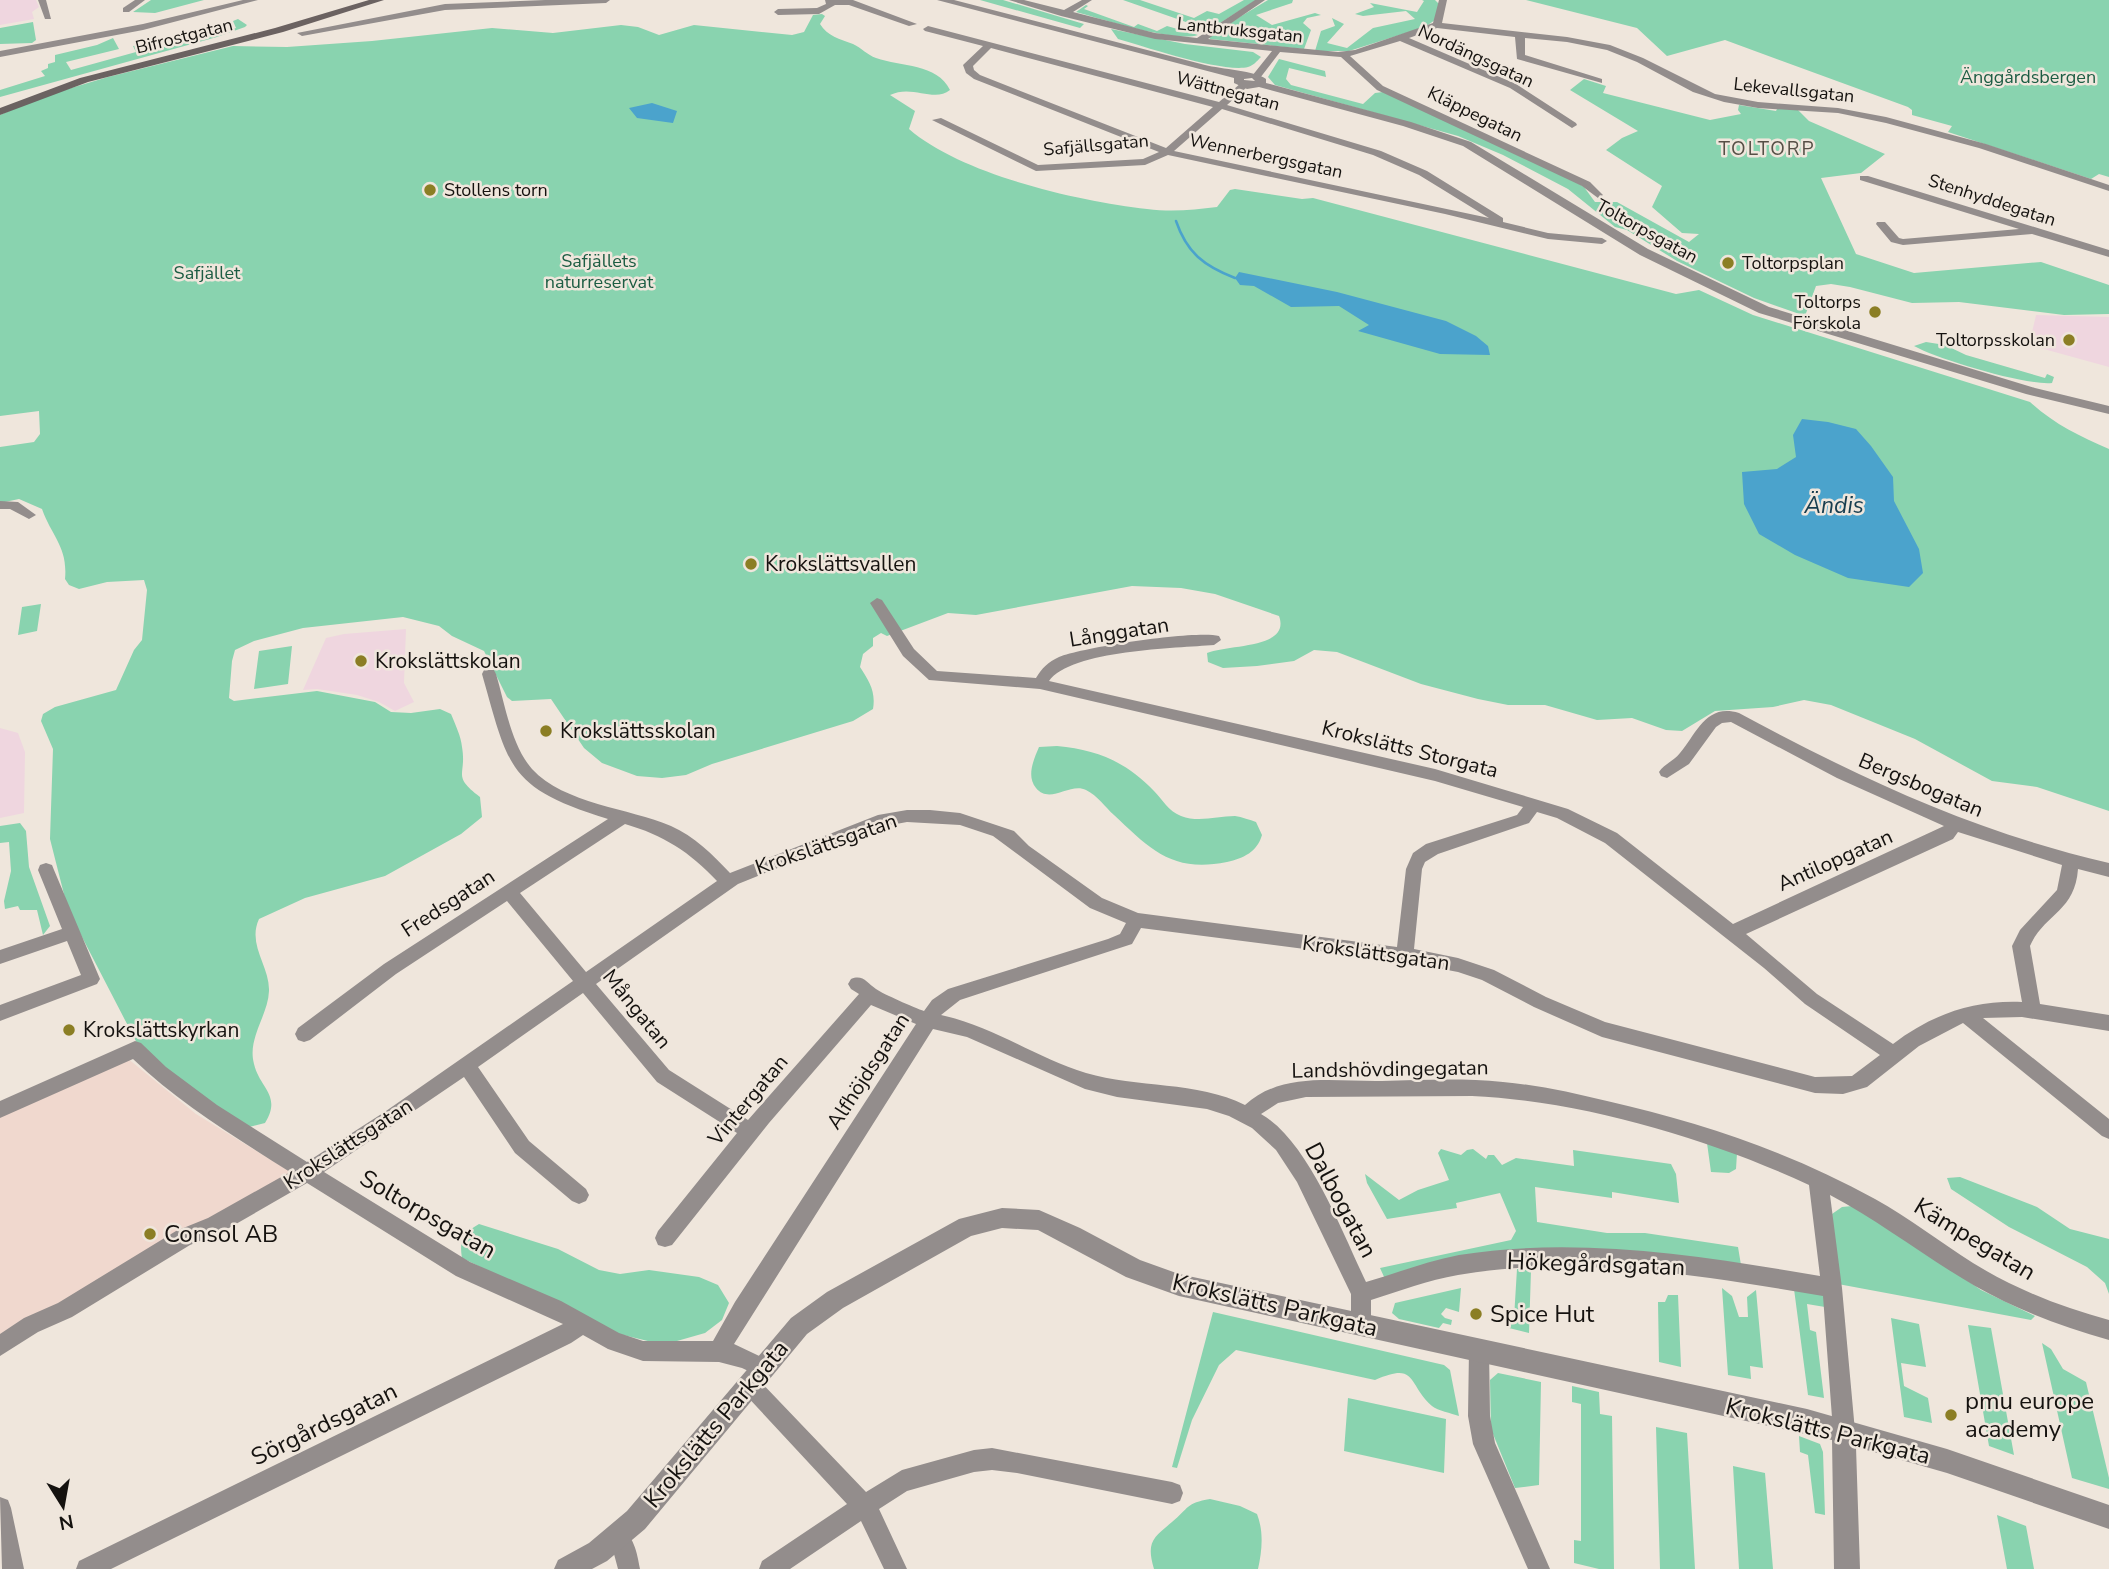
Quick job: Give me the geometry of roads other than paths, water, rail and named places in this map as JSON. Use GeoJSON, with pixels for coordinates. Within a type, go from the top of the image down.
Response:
{"type":"FeatureCollection","features":[{"type":"Feature","properties":{"kind":"main road","name":"Bifrostgatan"},"geometry":{"type":"LineString","coordinates":[[0,112],[84,80],[279,30],[370,1]]}},
{"type":"Feature","properties":{"kind":"street"},"geometry":{"type":"LineString","coordinates":[[42,0],[48,17]]}},
{"type":"Feature","properties":{"kind":"street"},"geometry":{"type":"LineString","coordinates":[[126,10],[141,0]]}},
{"type":"Feature","properties":{"kind":"street"},"geometry":{"type":"LineString","coordinates":[[0,54],[133,29],[254,0]]}},
{"type":"Feature","properties":{"kind":"street"},"geometry":{"type":"LineString","coordinates":[[303,33],[444,7],[527,1],[606,0]]}},
{"type":"Feature","properties":{"kind":"street"},"geometry":{"type":"LineString","coordinates":[[942,0],[1242,80]]}},
{"type":"Feature","properties":{"kind":"street","name":"Lantbruksgatan"},"geometry":{"type":"LineString","coordinates":[[1013,0],[1135,32],[1197,42],[1344,55],[1436,25]]}},
{"type":"Feature","properties":{"kind":"street"},"geometry":{"type":"LineString","coordinates":[[1064,14],[1088,0]]}},
{"type":"Feature","properties":{"kind":"street"},"geometry":{"type":"LineString","coordinates":[[1197,42],[1261,0]]}},
{"type":"Feature","properties":{"kind":"street"},"geometry":{"type":"LineString","coordinates":[[1436,25],[1440,20],[1443,0]]}},
{"type":"Feature","properties":{"kind":"street"},"geometry":{"type":"LineString","coordinates":[[778,12],[819,11],[830,1],[850,2],[912,24]]}},
{"type":"Feature","properties":{"kind":"street","name":"Lekevallsgatan"},"geometry":{"type":"LineString","coordinates":[[1436,25],[1575,40],[1613,49],[1692,88],[1723,99],[1827,109],[1900,122],[1959,138],[2109,188]]}},
{"type":"Feature","properties":{"kind":"street","name":"Wättnegatan"},"geometry":{"type":"LineString","coordinates":[[928,29],[1222,106],[1347,143],[1401,163],[1444,185],[1502,221],[1499,224]]}},
{"type":"Feature","properties":{"kind":"street"},"geometry":{"type":"LineString","coordinates":[[1520,34],[1520,57],[1599,81]]}},
{"type":"Feature","properties":{"kind":"street","name":"Nordängsgatan"},"geometry":{"type":"LineString","coordinates":[[1402,38],[1513,86],[1572,125]]}},
{"type":"Feature","properties":{"kind":"street","name":"Wennerbergsgatan"},"geometry":{"type":"LineString","coordinates":[[989,45],[968,65],[969,71],[976,77],[1167,152],[1548,236],[1602,241]]}},
{"type":"Feature","properties":{"kind":"street"},"geometry":{"type":"LineString","coordinates":[[1258,80],[1277,50]]}},
{"type":"Feature","properties":{"kind":"street","name":"Kläppegatan"},"geometry":{"type":"LineString","coordinates":[[1344,55],[1380,88],[1586,184],[1598,195]]}},
{"type":"Feature","properties":{"kind":"street","name":"Toltorpsgatan"},"geometry":{"type":"LineString","coordinates":[[1242,80],[1258,80],[1467,144],[1644,252],[1764,310],[2043,395],[2109,410]]}},
{"type":"Feature","properties":{"kind":"street","name":"Safjällsgatan"},"geometry":{"type":"LineString","coordinates":[[937,120],[1036,168],[1144,162],[1167,152],[1222,106],[1242,80]]}},
{"type":"Feature","properties":{"kind":"street","name":"Stenhyddegatan"},"geometry":{"type":"LineString","coordinates":[[1864,178],[2109,254]]}},
{"type":"Feature","properties":{"kind":"street"},"geometry":{"type":"LineString","coordinates":[[1881,224],[1895,240],[1903,242],[2024,234],[2031,231]]}},
{"type":"Feature","properties":{"kind":"street"},"geometry":{"type":"LineString","coordinates":[[0,505],[13,505],[29,515]]}},
{"type":"Feature","properties":{"kind":"street","name":"Krokslätts Storgata"},"geometry":{"type":"LineString","coordinates":[[877,603],[898,638],[934,677],[1040,684],[1435,775],[1562,813],[1611,838],[1811,999],[1894,1054]]}},
{"type":"Feature","properties":{"kind":"street","name":"Långgatan"},"geometry":{"type":"LineString","coordinates":[[1040,684],[1053,667],[1068,660],[1114,651],[1214,640]]}},
{"type":"Feature","properties":{"kind":"street"},"geometry":{"type":"LineString","coordinates":[[489,674],[514,751],[527,774],[546,789],[653,826],[681,839],[728,882]]}},
{"type":"Feature","properties":{"kind":"street","name":"Bergsbogatan"},"geometry":{"type":"LineString","coordinates":[[1667,772],[1686,758],[1708,724],[1726,716],[1859,782],[1955,824],[2071,861],[2109,870]]}},
{"type":"Feature","properties":{"kind":"street"},"geometry":{"type":"LineString","coordinates":[[1405,955],[1413,869],[1419,858],[1432,849],[1523,819],[1532,803]]}},
{"type":"Feature","properties":{"kind":"street","name":"Krokslättsgatan"},"geometry":{"type":"LineString","coordinates":[[0,1346],[31,1325],[76,1304],[183,1238],[215,1225],[307,1172],[393,1117],[728,882],[752,869],[878,821],[907,816],[960,819],[1008,836],[1023,851],[1096,903],[1136,920],[1405,955],[1474,970],[1569,1016],[1602,1028],[1815,1085],[1853,1085],[1871,1076],[1894,1054],[1930,1029],[1965,1014],[1997,1009],[2032,1010],[2109,1023]]}},
{"type":"Feature","properties":{"kind":"street","name":"Fredsgatan"},"geometry":{"type":"LineString","coordinates":[[304,1034],[390,969],[623,817]]}},
{"type":"Feature","properties":{"kind":"street","name":"Antilopgatan"},"geometry":{"type":"LineString","coordinates":[[1731,933],[1948,834],[1955,824]]}},
{"type":"Feature","properties":{"kind":"street"},"geometry":{"type":"LineString","coordinates":[[2032,1010],[2021,946],[2029,933],[2060,901],[2071,876],[2071,861]]}},
{"type":"Feature","properties":{"kind":"street"},"geometry":{"type":"LineString","coordinates":[[0,1013],[91,979],[46,870]]}},
{"type":"Feature","properties":{"kind":"street","name":"Mångatan"},"geometry":{"type":"LineString","coordinates":[[508,890],[663,1076],[752,1132]]}},
{"type":"Feature","properties":{"kind":"street","name":"Alfhöjdsgatan"},"geometry":{"type":"LineString","coordinates":[[719,1350],[742,1309],[938,1005],[954,994],[1112,946],[1126,939],[1136,920]]}},
{"type":"Feature","properties":{"kind":"street"},"geometry":{"type":"LineString","coordinates":[[0,957],[71,933]]}},
{"type":"Feature","properties":{"kind":"street"},"geometry":{"type":"LineString","coordinates":[[856,984],[867,990],[871,997],[878,997],[928,1020],[966,1029],[1084,1080],[1109,1087],[1200,1098],[1248,1114]]}},
{"type":"Feature","properties":{"kind":"street","name":"Vintergatan"},"geometry":{"type":"LineString","coordinates":[[665,1238],[712,1178],[844,1023],[865,999],[871,997]]}},
{"type":"Feature","properties":{"kind":"street"},"geometry":{"type":"LineString","coordinates":[[1965,1014],[2109,1130]]}},
{"type":"Feature","properties":{"kind":"street","name":"Soltorpsgatan"},"geometry":{"type":"LineString","coordinates":[[0,1110],[135,1049],[160,1073],[210,1111],[463,1269],[554,1308],[615,1342],[643,1351],[719,1350],[742,1355],[756,1376],[863,1505],[896,1569]]}},
{"type":"Feature","properties":{"kind":"street"},"geometry":{"type":"LineString","coordinates":[[466,1065],[522,1147],[579,1195]]}},
{"type":"Feature","properties":{"kind":"street","name":"Landshövdingegatan"},"geometry":{"type":"LineString","coordinates":[[1248,1114],[1265,1099],[1293,1091],[1436,1087],[1508,1091],[1691,1129],[1725,1140],[1818,1181]]}},
{"type":"Feature","properties":{"kind":"street","name":"Dalbogatan"},"geometry":{"type":"LineString","coordinates":[[1248,1114],[1276,1136],[1294,1157],[1362,1293],[1361,1324]]}},
{"type":"Feature","properties":{"kind":"street"},"geometry":{"type":"LineString","coordinates":[[1818,1181],[1832,1288],[1844,1430],[1847,1569]]}},
{"type":"Feature","properties":{"kind":"street","name":"Kämpegatan"},"geometry":{"type":"LineString","coordinates":[[1818,1181],[1869,1205],[1967,1271],[2003,1290],[2061,1316],[2109,1330]]}},
{"type":"Feature","properties":{"kind":"street","name":"Krokslätts Parkgata"},"geometry":{"type":"LineString","coordinates":[[567,1569],[618,1538],[789,1336],[818,1311],[953,1233],[975,1223],[1002,1218],[1026,1218],[1052,1225],[1134,1269],[1159,1279],[1844,1430],[1947,1461],[2109,1517]]}},
{"type":"Feature","properties":{"kind":"street","name":"Hökegårdsgatan"},"geometry":{"type":"LineString","coordinates":[[1362,1293],[1456,1266],[1506,1259],[1680,1264],[1832,1288]]}},
{"type":"Feature","properties":{"kind":"street","name":"Sörgårdsgatan"},"geometry":{"type":"LineString","coordinates":[[87,1569],[564,1336],[583,1323]]}},
{"type":"Feature","properties":{"kind":"street"},"geometry":{"type":"LineString","coordinates":[[1479,1350],[1479,1416],[1484,1444],[1539,1569]]}},
{"type":"Feature","properties":{"kind":"street"},"geometry":{"type":"LineString","coordinates":[[770,1569],[902,1481],[951,1466],[992,1460],[1038,1466],[1172,1493]]}},
{"type":"Feature","properties":{"kind":"street"},"geometry":{"type":"LineString","coordinates":[[0,1508],[13,1569]]}},
{"type":"Feature","properties":{"kind":"street"},"geometry":{"type":"LineString","coordinates":[[618,1538],[625,1550],[629,1569]]}},
{"type":"Feature","properties":{"kind":"water"},"geometry":{"type":"Polygon","coordinates":[[[652,103],[677,111],[673,123],[637,118],[629,108],[652,103]]]}},
{"type":"Feature","properties":{"kind":"water"},"geometry":{"type":"Polygon","coordinates":[[[1239,272],[1337,292],[1446,321],[1476,336],[1488,346],[1490,355],[1440,354],[1358,331],[1369,325],[1339,306],[1291,307],[1254,286],[1240,285],[1235,278],[1239,272]]]}},
{"type":"Feature","properties":{"kind":"water","name":"Ändis"},"geometry":{"type":"Polygon","coordinates":[[[1802,419],[1856,429],[1893,477],[1894,501],[1919,549],[1923,573],[1909,587],[1848,578],[1795,555],[1759,534],[1744,504],[1742,472],[1777,469],[1796,457],[1793,435],[1802,419]]]}},
{"type":"Feature","properties":{"kind":"waterway"},"geometry":{"type":"LineString","coordinates":[[1176,221],[1186,242],[1198,257],[1214,269],[1235,278]]}},
{"type":"Feature","properties":{"kind":"place","name":"Stollens torn"},"geometry":{"type":"Point","coordinates":[430,190]}},
{"type":"Feature","properties":{"kind":"place","name":"Toltorpsplan"},"geometry":{"type":"Point","coordinates":[1728,263]}},
{"type":"Feature","properties":{"kind":"place","name":"Toltorps Förskola"},"geometry":{"type":"Point","coordinates":[1875,312]}},
{"type":"Feature","properties":{"kind":"place","name":"Toltorpsskolan"},"geometry":{"type":"Point","coordinates":[2069,340]}},
{"type":"Feature","properties":{"kind":"place","name":"Krokslättsvallen"},"geometry":{"type":"Point","coordinates":[751,564]}},
{"type":"Feature","properties":{"kind":"place","name":"Krokslättskolan"},"geometry":{"type":"Point","coordinates":[361,661]}},
{"type":"Feature","properties":{"kind":"place","name":"Krokslättsskolan"},"geometry":{"type":"Point","coordinates":[546,731]}},
{"type":"Feature","properties":{"kind":"place","name":"Krokslättskyrkan"},"geometry":{"type":"Point","coordinates":[69,1030]}},
{"type":"Feature","properties":{"kind":"place","name":"Consol AB"},"geometry":{"type":"Point","coordinates":[150,1234]}},
{"type":"Feature","properties":{"kind":"place","name":"Spice Hut"},"geometry":{"type":"Point","coordinates":[1476,1314]}},
{"type":"Feature","properties":{"kind":"place","name":"pmu europe academy"},"geometry":{"type":"Point","coordinates":[1951,1415]}},
{"type":"Feature","properties":{"kind":"district","name":"TOLTORP"},"geometry":{"type":"Point","coordinates":[1767,148]}},
{"type":"Feature","properties":{"kind":"park label","name":"Änggårdsbergen"},"geometry":{"type":"Point","coordinates":[2028,77]}},
{"type":"Feature","properties":{"kind":"park label","name":"Safjällets naturreservat"},"geometry":{"type":"Point","coordinates":[599,271]}},
{"type":"Feature","properties":{"kind":"park label","name":"Safjället"},"geometry":{"type":"Point","coordinates":[207,273]}}]}
